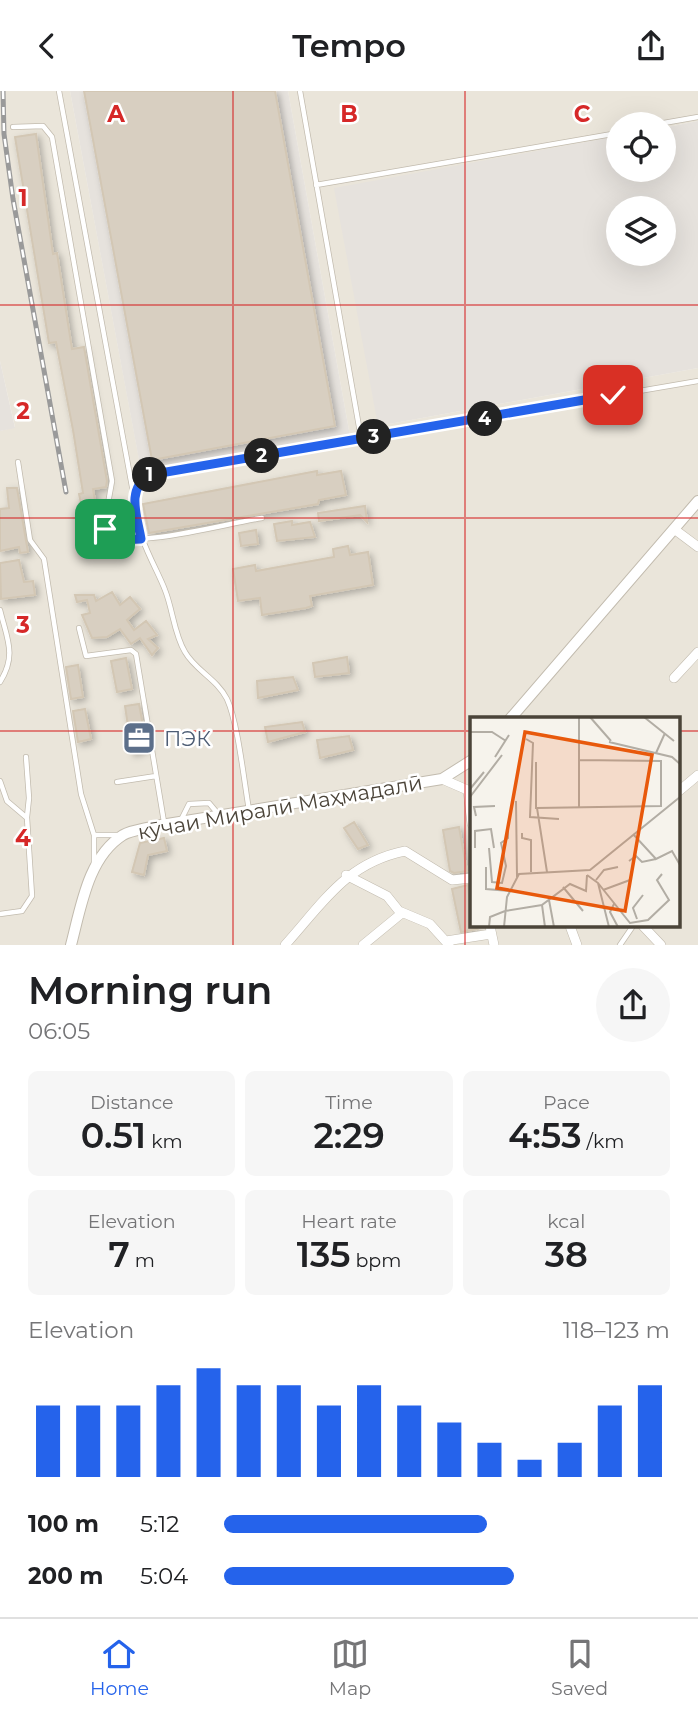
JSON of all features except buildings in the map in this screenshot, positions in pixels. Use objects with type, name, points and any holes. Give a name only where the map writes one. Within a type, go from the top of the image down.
[{"type":"street","points":[[512,717],[698,501]]},
{"type":"street","points":[[674,529],[698,547]]},
{"type":"street","points":[[674,678],[698,652]]},
{"type":"street","name":"кӯчаи Миралӣ Маҳмадалӣ","points":[[71,945],[94,868],[105,849],[126,834],[219,815],[442,779],[470,761]]},
{"type":"street","points":[[680,790],[698,775]]},
{"type":"street","points":[[442,779],[470,791]]},
{"type":"street","points":[[285,945],[346,875],[383,855],[405,851],[452,880],[470,878]]},
{"type":"street","points":[[346,875],[387,896],[402,913],[430,924],[447,943],[491,930],[494,945]]},
{"type":"street","points":[[363,945],[402,913]]},
{"type":"street","points":[[570,927],[577,945]]},
{"type":"street","points":[[644,927],[661,945]]},
{"type":"lane","points":[[59,91],[141,539],[165,589],[183,649],[215,680],[228,701],[250,810]]},
{"type":"lane","points":[[300,91],[361,438]]},
{"type":"lane","points":[[676,121],[698,117]]},
{"type":"lane","points":[[13,127],[43,126],[52,137],[112,481],[105,529],[107,535],[120,540],[141,539],[261,518]]},
{"type":"lane","points":[[316,185],[606,135]]},
{"type":"lane","points":[[134,492],[138,483],[149,475],[698,381]]},
{"type":"lane","points":[[18,462],[30,540],[44,559],[81,794],[94,835],[94,868]]},
{"type":"lane","points":[[0,610],[11,652],[10,666],[0,682]]},
{"type":"lane","points":[[79,628],[86,656],[131,650],[136,654],[164,825]]},
{"type":"lane","points":[[0,914],[22,911],[32,895],[26,757]]},
{"type":"lane","points":[[117,782],[156,776]]},
{"type":"lane","points":[[0,781],[7,801],[27,818]]},
{"type":"lane","points":[[181,822],[189,804],[209,803],[219,815]]},
{"type":"lane","points":[[94,835],[126,834]]},
{"type":"lane","points":[[620,945],[633,927]]},
{"type":"shaded area","points":[[0,91],[70,91],[142,475],[350,436],[288,91],[698,91],[698,121],[676,125],[676,112],[606,112],[606,150],[378,426],[698,368],[698,945],[0,945],[0,431],[15,427],[0,361]]},
{"type":"shaded area","points":[[70,91],[288,91],[350,436],[142,476]]},
{"type":"shaded area","points":[[698,121],[698,368],[378,426],[334,188],[606,138],[606,182],[676,182],[676,125]]},
{"type":"shaded area","points":[[0,361],[15,428],[0,431]]},
{"type":"railway","points":[[3,91],[4,134],[13,199],[66,492]]},
{"type":"place","name":"ПЭК","points":[[139,738]]},
{"type":"route","points":[[105,529],[107,535],[120,540],[141,539],[134,492],[138,483],[149,475],[613,395]]}]
